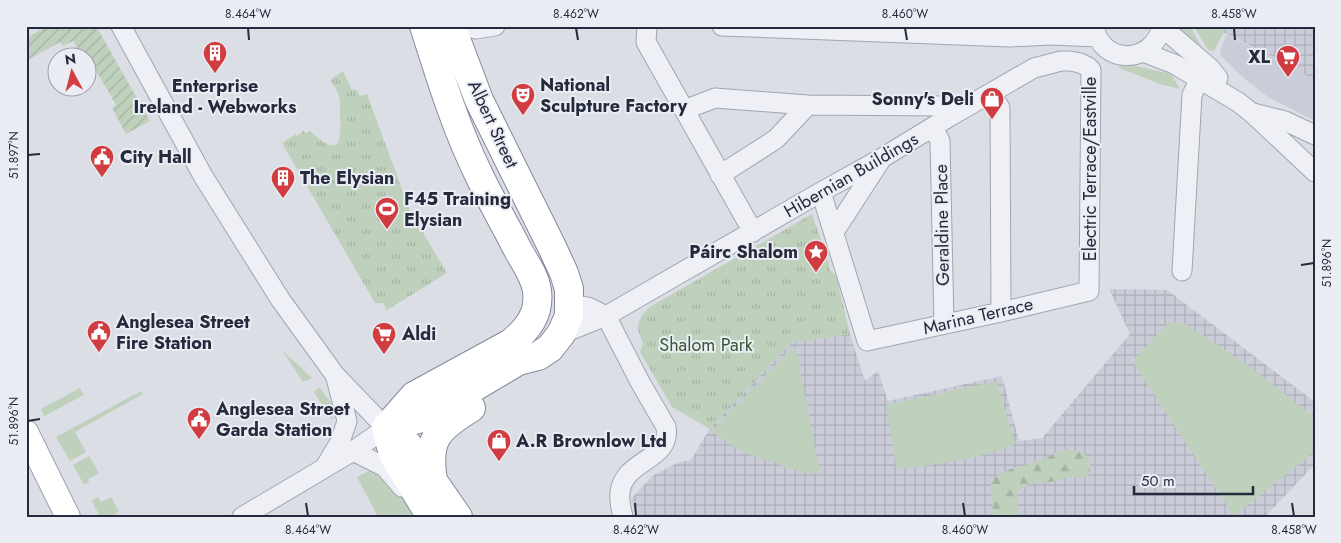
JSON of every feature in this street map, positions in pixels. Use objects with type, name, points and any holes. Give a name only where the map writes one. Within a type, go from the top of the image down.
[{"type":"highway","name":"Albert Street","points":[[386,428],[414,396],[511,343],[520,336],[533,319],[536,304],[537,290],[533,276],[494,205],[467,148],[442,83],[424,26]]},
{"type":"highway","name":"Albert Street","points":[[451,26],[479,100],[564,273],[569,289],[570,304]]},
{"type":"highway","points":[[386,428],[422,418],[518,361],[538,356],[550,348],[561,334],[568,316],[570,304]]},
{"type":"highway","points":[[433,480],[430,455],[435,440],[445,425],[527,372],[538,356]]},
{"type":"highway","points":[[386,428],[408,445],[458,517]]},
{"type":"highway","points":[[386,428],[394,456],[429,514]]},
{"type":"main road","points":[[26,432],[68,517]]},
{"type":"street","points":[[121,26],[203,176],[280,299],[335,375],[386,428],[354,451],[242,517]]},
{"type":"street","points":[[464,26],[476,29],[495,26]]},
{"type":"street","points":[[647,26],[646,42],[752,232]]},
{"type":"street","points":[[722,26],[1010,37],[1093,33]]},
{"type":"street","points":[[1093,33],[1105,47],[1114,53],[1124,56],[1134,55],[1143,52],[1158,39],[1162,26]]},
{"type":"street","points":[[1162,26],[1205,74],[1311,163]]},
{"type":"street","points":[[1070,61],[1093,33]]},
{"type":"street","points":[[1143,52],[1205,74]]},
{"type":"street","name":"Hibernian Buildings","points":[[561,334],[606,316],[882,158],[1034,68],[1061,61],[1070,61]]},
{"type":"street","name":"Electric Terrace/Eastville","points":[[1070,61],[1080,63],[1091,70],[1090,290]]},
{"type":"street","points":[[1182,271],[1192,95],[1205,74]]},
{"type":"street","points":[[991,93],[1000,108],[1001,312]]},
{"type":"street","name":"Hibernian Buildings","points":[[684,110],[715,98],[808,105],[942,106],[949,117]]},
{"type":"street","points":[[720,175],[776,139],[808,105]]},
{"type":"street","points":[[1245,107],[1285,121],[1315,135]]},
{"type":"street","name":"Geraldine Place","points":[[933,127],[940,141],[944,324]]},
{"type":"street","points":[[834,232],[882,158]]},
{"type":"street","points":[[821,192],[834,232]]},
{"type":"street","name":"Marina Terrace","points":[[834,232],[867,341],[1001,312],[1090,290]]},
{"type":"street","points":[[570,304],[588,307],[606,316],[666,427],[667,439],[658,451],[638,464],[625,480],[620,491],[623,517]]},
{"type":"street","points":[[324,469],[340,442],[347,421],[335,375]]},
{"type":"street","points":[[354,451],[384,467],[407,494],[429,514]]},
{"type":"shaded area","points":[[1210,26],[1315,26],[1315,81],[1292,66]]},
{"type":"shaded area","points":[[1226,35],[1292,66],[1315,81],[1315,121],[1268,97],[1246,80],[1221,56],[1220,51]]},
{"type":"shaded area","points":[[1109,289],[1167,290],[1315,402],[1315,464],[1265,517],[637,517],[631,499],[652,476],[677,463],[691,460],[710,428],[791,343],[850,334],[865,381],[878,371],[888,401],[1002,376],[1019,441],[1042,438],[1130,334]]},
{"type":"green space","points":[[48,26],[96,26],[150,121],[126,134],[112,108],[116,105],[98,74],[98,48],[77,48],[73,41],[63,46],[60,42],[26,61],[26,38]]},
{"type":"green space","points":[[1177,26],[1190,26],[1205,53],[1177,28]]},
{"type":"green space","points":[[1194,26],[1227,26],[1214,51],[1208,50]]},
{"type":"green space","points":[[1128,64],[1171,74],[1180,89],[1160,84],[1119,68],[1120,65]]},
{"type":"green space","points":[[343,71],[352,90],[357,90],[360,96],[367,94],[410,211],[447,273],[387,310],[383,303],[375,303],[282,143],[304,131],[306,134],[310,131],[331,145],[335,145],[338,142],[340,136],[340,99],[330,80]]},
{"type":"green space","name":"Shalom Park","points":[[812,214],[830,270],[836,276],[850,334],[791,343],[710,429],[672,407],[640,352],[643,343],[637,328],[641,317],[648,308]]},
{"type":"green space","points":[[1168,323],[1184,323],[1251,367],[1315,418],[1315,449],[1311,455],[1233,515],[1133,360]]},
{"type":"green space","points":[[793,347],[796,349],[820,473],[806,473],[785,468],[778,463],[744,453],[711,431]]},
{"type":"green space","points":[[282,350],[312,378],[303,382]]},
{"type":"green space","points":[[997,381],[1015,444],[987,454],[959,460],[901,469],[896,466],[886,405]]},
{"type":"green space","points":[[319,387],[335,408],[332,420],[314,392]]},
{"type":"green space","points":[[80,388],[84,395],[44,416],[41,409]]},
{"type":"green space","points":[[141,391],[143,394],[75,432],[86,452],[70,461],[56,437]]},
{"type":"green space","points":[[1064,449],[1081,452],[1090,461],[1090,472],[1086,478],[1071,477],[1029,484],[1017,492],[1018,517],[993,517],[991,483],[997,475],[1042,460]]},
{"type":"green space","points":[[89,456],[99,473],[88,479],[89,482],[84,485],[73,465]]},
{"type":"green space","points":[[371,470],[385,477],[391,483],[418,517],[378,517],[357,477]]},
{"type":"green space","points":[[98,497],[101,502],[111,497],[119,512],[111,517],[100,517],[92,501]]},
{"type":"place","name":"Enterprise Ireland - Webworks","points":[[215,74]]},
{"type":"place","name":"XL","points":[[1288,78]]},
{"type":"place","name":"National Sculpture Factory","points":[[523,116]]},
{"type":"place","name":"Sonny's Deli","points":[[992,120]]},
{"type":"place","name":"City Hall","points":[[102,178]]},
{"type":"place","name":"The Elysian","points":[[283,199]]},
{"type":"place","name":"F45 Training Elysian","points":[[387,230]]},
{"type":"place","name":"Páirc Shalom","points":[[816,273]]},
{"type":"place","name":"Anglesea Street Fire Station","points":[[99,353]]},
{"type":"place","name":"Aldi","points":[[384,355]]},
{"type":"place","name":"Anglesea Street Garda Station","points":[[199,440]]},
{"type":"place","name":"A.R Brownlow Ltd","points":[[499,462]]}]
